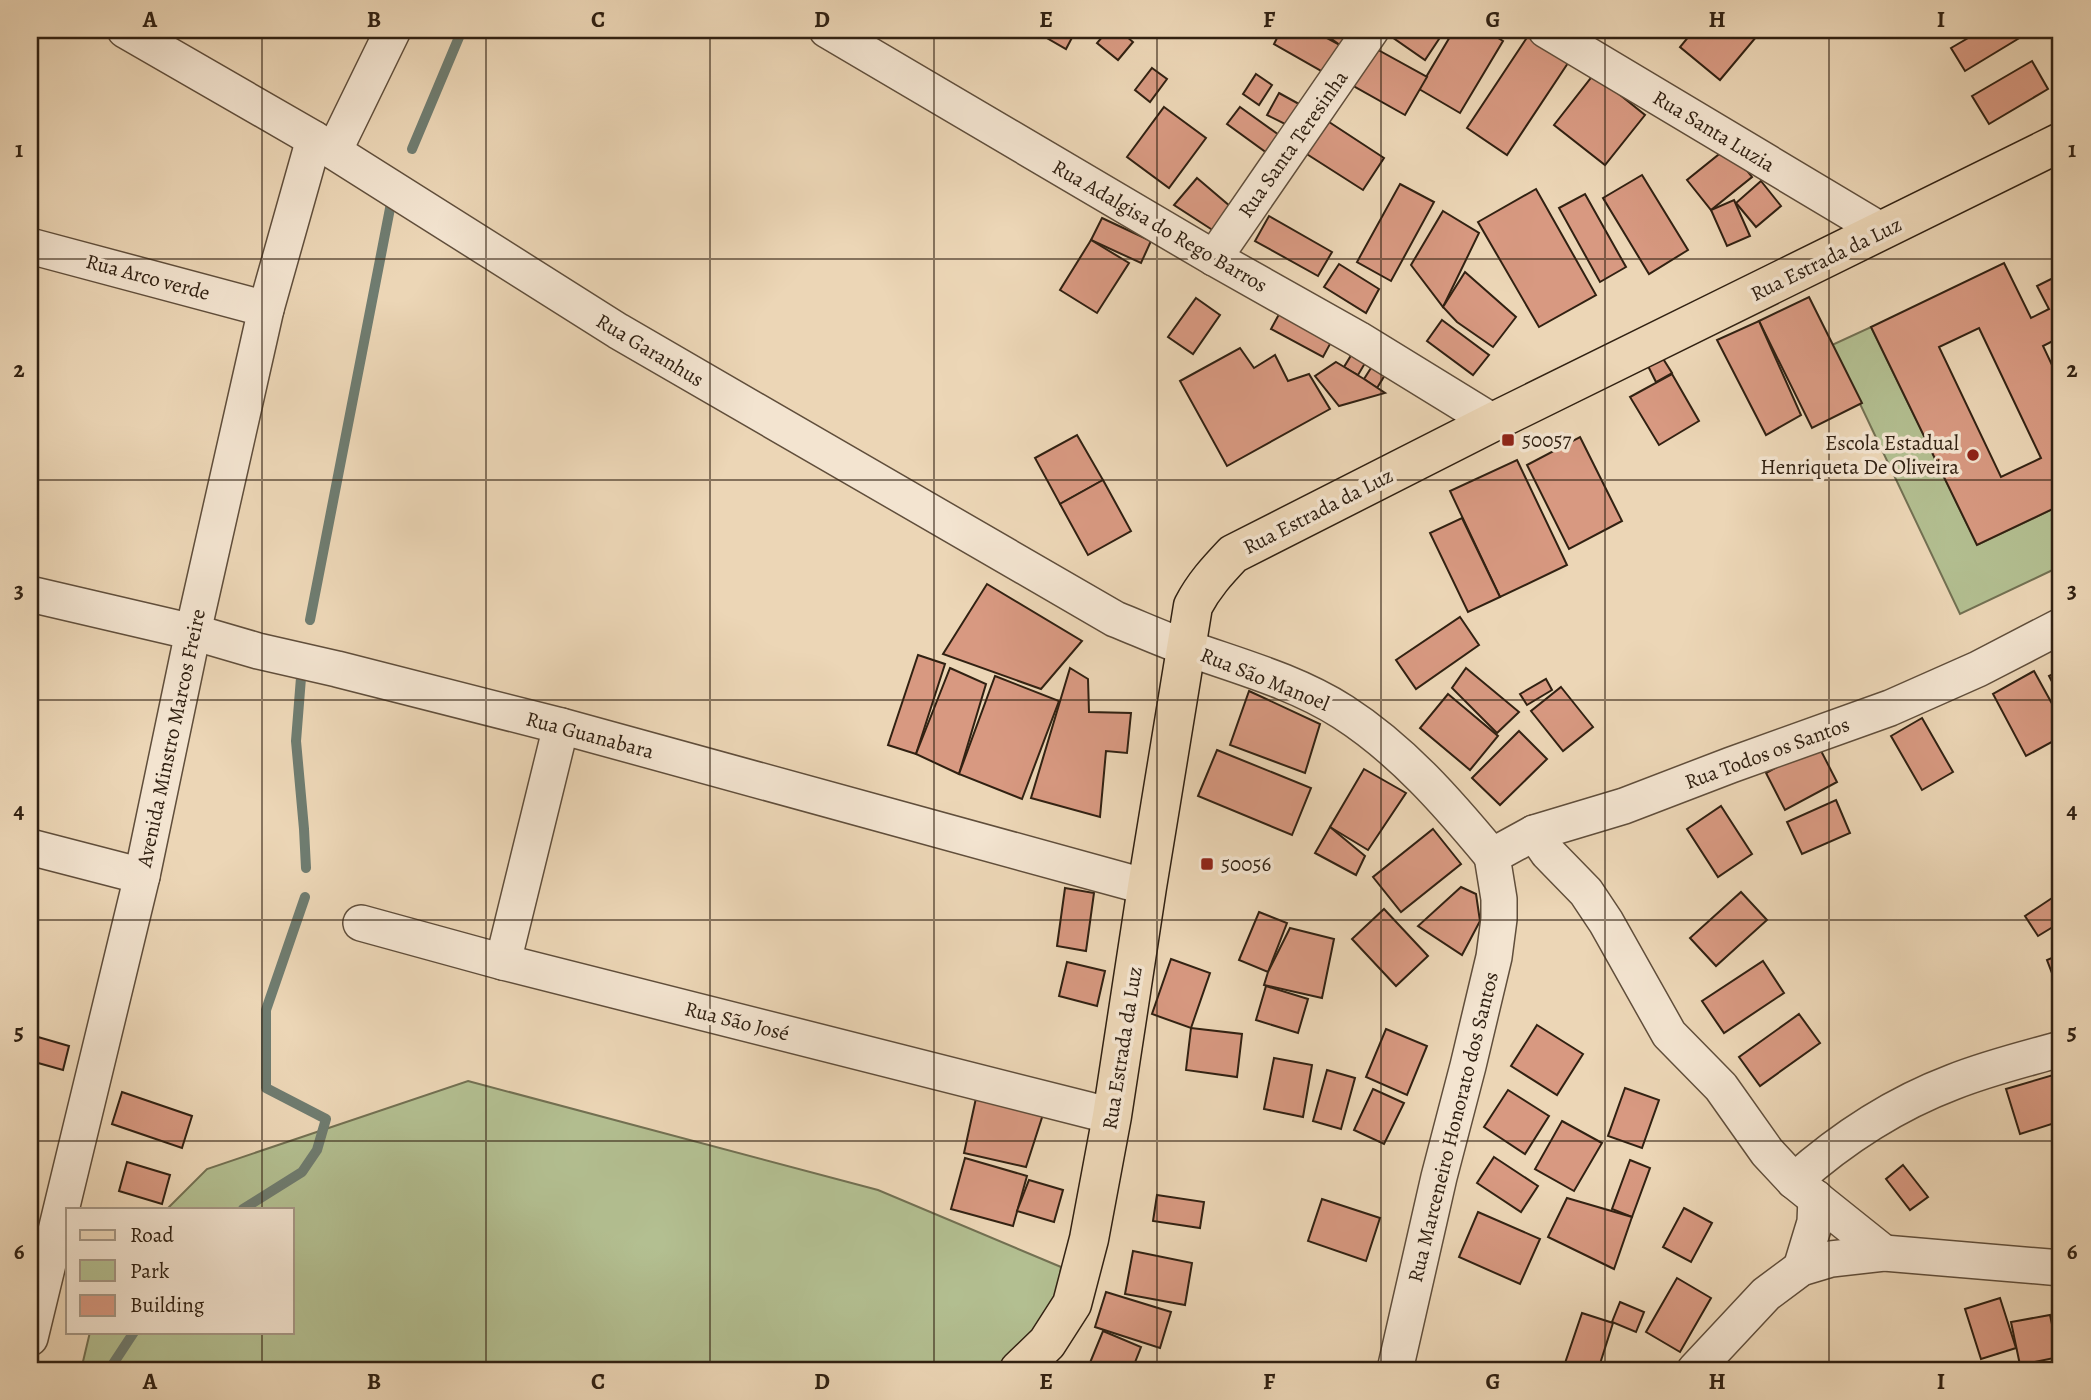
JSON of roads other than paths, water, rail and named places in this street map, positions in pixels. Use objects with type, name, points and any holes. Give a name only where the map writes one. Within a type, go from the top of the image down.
[{"type":"main road","name":"Rua Estrada da Luz","points":[[1019,1370],[1047,1343],[1072,1304],[1089,1239],[1112,1116],[1193,606],[1202,588],[1233,554],[1493,422],[2061,142]]},
{"type":"street","name":"Rua Garanhus","points":[[125,30],[324,145],[618,331],[1115,619],[1188,648]]},
{"type":"street","name":"Avenida Minstro Marcos Freire","points":[[30,1338],[142,876],[193,632],[266,309],[324,145],[393,30]]},
{"type":"street","name":"Rua Adalgisa do Rego Barros","points":[[827,30],[1214,258],[1358,339],[1493,422]]},
{"type":"street","name":"Rua Santa Teresinha","points":[[1214,258],[1371,30]]},
{"type":"street","name":"Rua Santa Luzia","points":[[1546,30],[1882,232]]},
{"type":"street","name":"Rua Arco verde","points":[[30,246],[266,309]]},
{"type":"street","name":"Rua Guanabara","points":[[30,594],[193,632],[258,651],[561,726],[1147,887]]},
{"type":"street","name":"Rua Todos os Santos","points":[[1495,869],[1534,833],[1624,806],[1889,708],[1978,669],[2061,626]]},
{"type":"street","name":"Rua São Manoel","points":[[1188,648],[1308,693],[1340,710],[1368,730],[1422,776],[1457,813],[1495,869]]},
{"type":"street","points":[[503,961],[561,726]]},
{"type":"street","points":[[1534,833],[1548,853],[1586,892],[1669,1034],[1721,1087],[1767,1153],[1805,1189],[1884,1254]]},
{"type":"street","points":[[30,847],[142,876]]},
{"type":"street","name":"Rua Marceneiro Honorato dos Santos","points":[[1395,1370],[1438,1177],[1494,957],[1499,919],[1495,869]]},
{"type":"street","name":"Rua São José","points":[[362,923],[1112,1116]]},
{"type":"street","points":[[1801,1268],[1815,1222],[1805,1189],[1817,1161],[1901,1106],[1953,1082],[2061,1049]]},
{"type":"street","points":[[1695,1370],[1766,1294],[1801,1268],[1831,1259],[1884,1254],[2061,1268]]},
{"type":"waterway","points":[[412,149],[462,30]]},
{"type":"waterway","points":[[310,620],[393,193]]},
{"type":"waterway","points":[[302,665],[296,741],[306,868]]},
{"type":"waterway","points":[[245,1208],[302,1172],[317,1150],[326,1119],[266,1088],[266,1010],[305,897]]},
{"type":"waterway","points":[[109,1370],[133,1334]]},
{"type":"place","name":"50057","points":[[1508,440]]},
{"type":"place","name":"Escola Estadual Henriqueta De Oliveira","points":[[1973,455]]},
{"type":"place","name":"50056","points":[[1207,864]]}]
